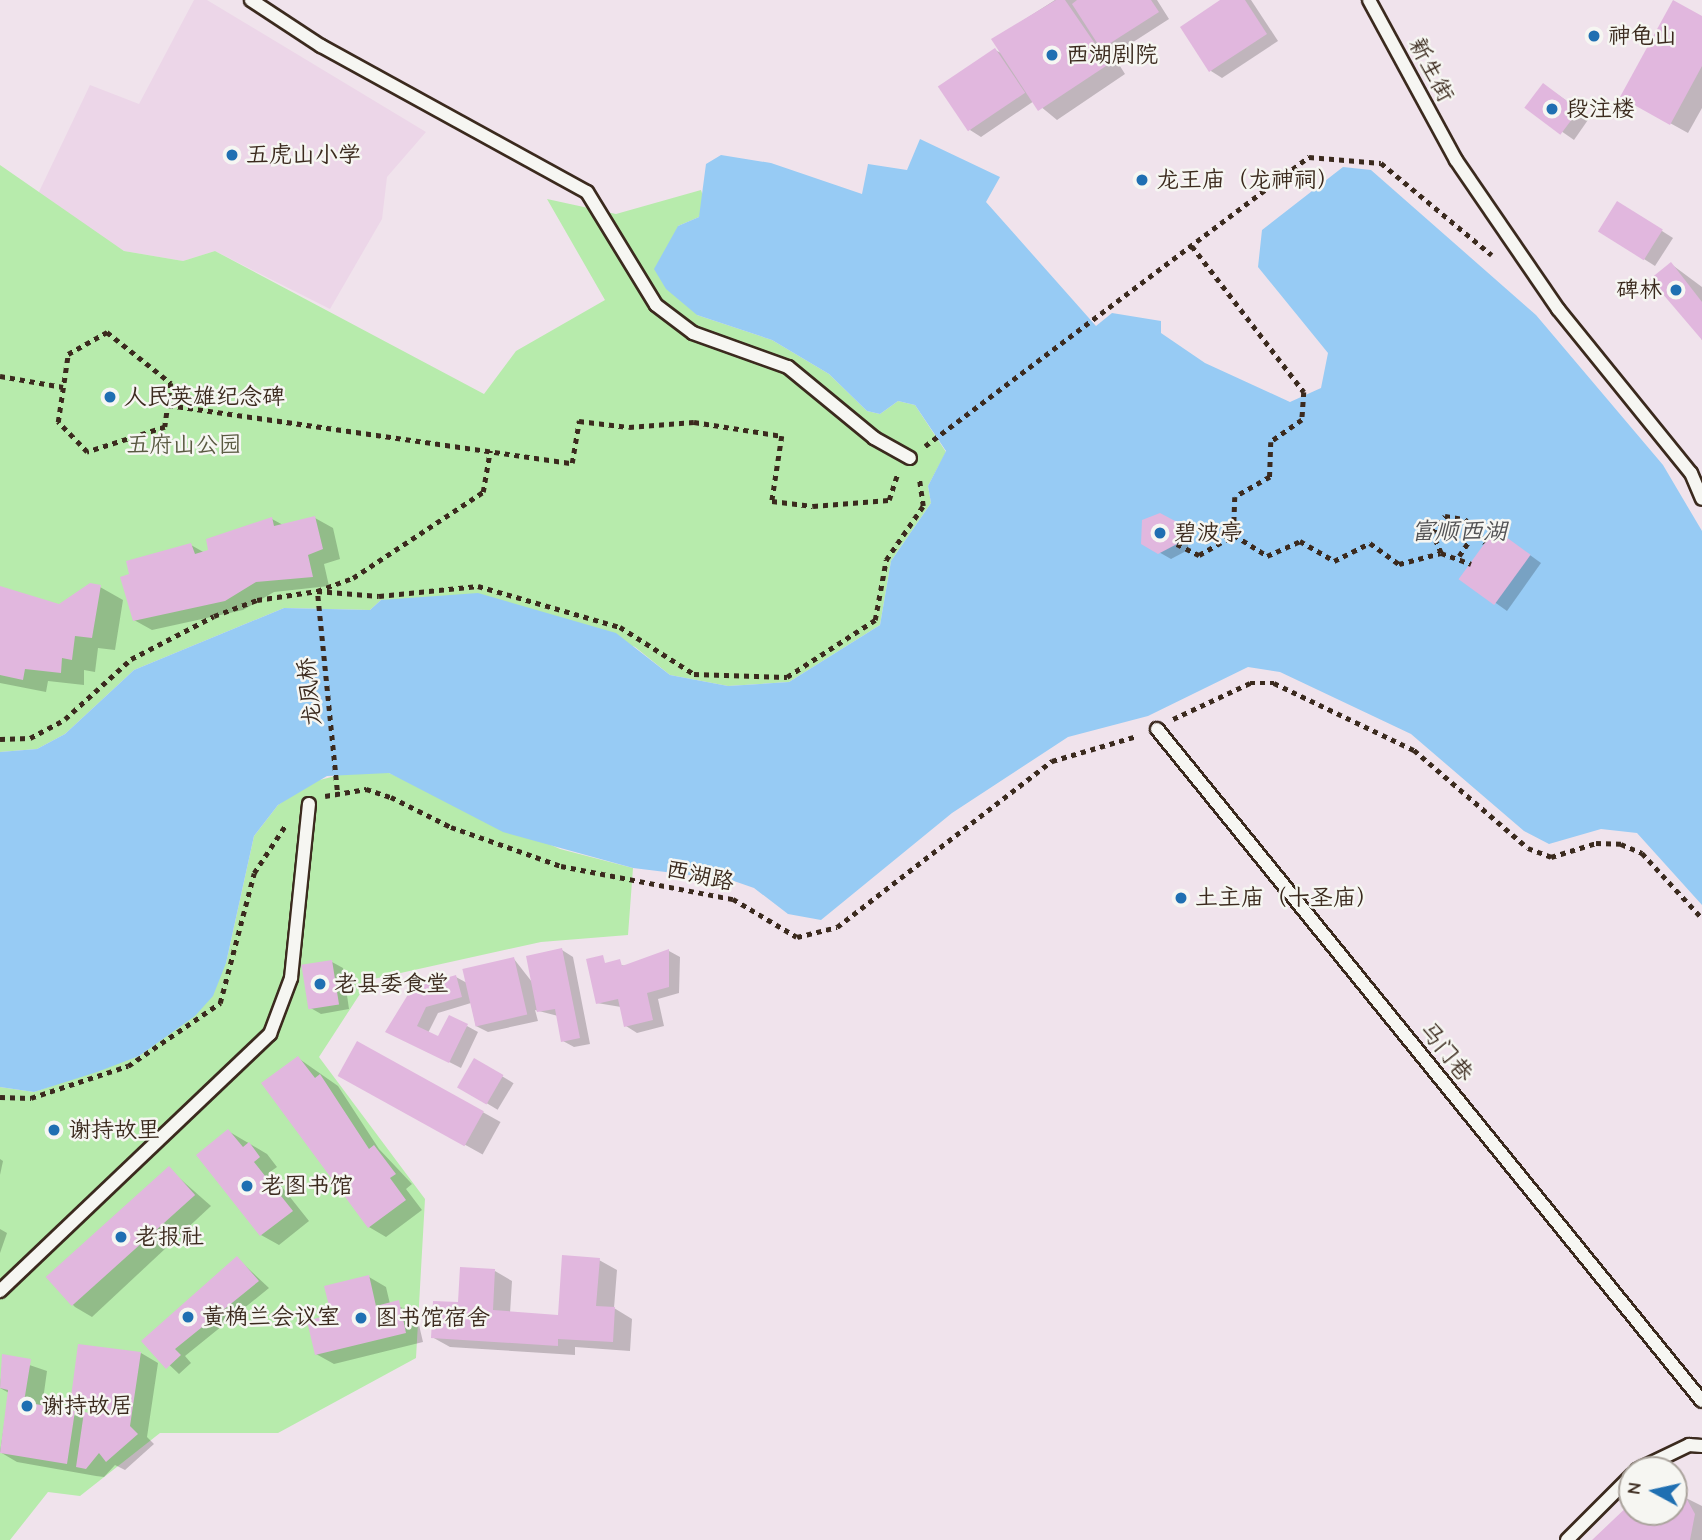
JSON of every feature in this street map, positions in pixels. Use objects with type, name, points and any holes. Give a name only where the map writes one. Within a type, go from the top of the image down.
[{"type":"lane","points":[[251,0],[321,46],[587,192],[656,305],[693,333],[788,367],[874,438],[910,458]]},
{"type":"lane","name":"新生街","points":[[1369,0],[1456,160],[1558,309],[1691,473],[1702,499]]},
{"type":"lane","name":"马门巷","points":[[1157,729],[1702,1401]]},
{"type":"lane","points":[[0,1291],[270,1034],[291,978],[309,804]]},
{"type":"lane","points":[[1666,1456],[1689,1445],[1702,1446]]},
{"type":"lane","points":[[1567,1540],[1618,1489]]},
{"type":"path","points":[[168,405],[572,463],[579,421],[629,427],[694,422],[782,436],[772,501],[813,506],[889,500],[910,458],[1092,319],[1319,154],[1381,163],[1495,258]]},
{"type":"path","points":[[1192,246],[1304,392],[1302,420],[1271,442],[1270,477],[1235,497],[1234,535]]},
{"type":"path","points":[[107,332],[171,383],[165,427],[87,452],[58,422],[63,387],[68,354],[107,332]]},
{"type":"path","points":[[0,376],[63,387]]},
{"type":"path","points":[[0,739],[30,738],[65,719],[131,659],[214,617],[257,600],[317,591],[353,578],[483,492],[490,452]]},
{"type":"path","points":[[317,591],[379,596],[478,586],[620,627],[694,674],[787,677],[875,620],[886,560],[923,506],[910,458]]},
{"type":"path","points":[[1441,552],[1432,533],[1445,516],[1465,519],[1473,535],[1485,543]]},
{"type":"path","points":[[1177,544],[1199,555],[1234,535]]},
{"type":"path","points":[[1234,535],[1267,556],[1300,541],[1334,561],[1370,543],[1399,564],[1441,552],[1459,556],[1471,564]]},
{"type":"path","points":[[1459,556],[1473,535]]},
{"type":"path","name":"龙凤桥","points":[[317,591],[337,790]]},
{"type":"path","name":"西湖路","points":[[337,790],[391,797],[451,827],[561,866],[733,899],[797,937],[837,927],[1052,761],[1157,729],[1250,683],[1274,683],[1414,750],[1528,848],[1551,857],[1596,843],[1622,844],[1642,853],[1702,918]]},
{"type":"path","points":[[0,1097],[31,1098],[128,1066],[220,1003],[254,873],[275,835],[309,804],[337,790]]},
{"type":"shaded area","name":"五虎山小学","points":[[194,0],[207,0],[426,132],[387,177],[382,219],[330,309],[215,251],[183,261],[124,251],[37,196],[90,85],[139,104]]},
{"type":"green space","name":"五府山公园","points":[[0,165],[124,251],[183,261],[215,251],[484,394],[516,351],[605,300],[547,199],[616,214],[701,190],[705,202],[699,217],[678,226],[697,315],[772,340],[829,374],[867,411],[880,414],[898,401],[915,405],[946,452],[928,486],[931,503],[891,561],[880,625],[789,682],[728,686],[670,675],[635,647],[544,614],[381,600],[370,610],[284,608],[134,670],[65,734],[37,749],[0,752]]},
{"type":"green space","points":[[351,772],[389,773],[560,849],[633,868],[628,935],[541,942],[369,980],[319,1057],[425,1199],[416,1358],[278,1433],[160,1433],[80,1496],[48,1492],[10,1540],[0,1540],[0,1087],[34,1092],[139,1056],[195,1015],[226,963],[254,836],[278,805],[308,783]]},
{"type":"water","name":"富顺西湖","points":[[920,139],[1000,177],[986,202],[1096,326],[1112,313],[1161,321],[1161,333],[1205,363],[1290,402],[1321,388],[1328,353],[1258,267],[1262,230],[1343,167],[1371,170],[1536,315],[1663,465],[1702,531],[1702,905],[1637,833],[1601,829],[1549,844],[1524,831],[1411,734],[1280,672],[1248,667],[1148,716],[1068,737],[952,813],[821,920],[788,914],[754,888],[731,880],[633,868],[503,832],[389,773],[327,776],[278,805],[254,836],[226,963],[213,996],[195,1016],[139,1056],[97,1072],[34,1092],[0,1087],[0,752],[37,749],[65,734],[134,670],[284,608],[370,610],[381,600],[478,593],[616,633],[670,675],[728,686],[789,682],[880,625],[891,561],[931,503],[928,486],[946,451],[915,405],[898,401],[880,414],[867,411],[829,374],[772,340],[697,315],[666,289],[654,269],[678,226],[699,217],[706,164],[721,155],[771,163],[862,194],[868,164],[907,170]]},
{"type":"building","name":"西湖剧院","points":[[1056,0],[1065,0],[1109,64],[1038,111],[991,39]]},
{"type":"building","points":[[1077,0],[1151,0],[1159,12],[1101,49],[1072,4]]},
{"type":"building","points":[[1220,0],[1245,0],[1267,34],[1209,72],[1180,27]]},
{"type":"building","points":[[1673,0],[1702,16],[1702,66],[1670,125],[1620,97]]},
{"type":"building","points":[[995,48],[1025,93],[968,131],[938,87]]},
{"type":"building","name":"段注楼","points":[[1543,83],[1579,110],[1560,135],[1524,108]]},
{"type":"building","points":[[1617,201],[1663,230],[1644,260],[1598,232]]},
{"type":"building","name":"碑林","points":[[1671,262],[1702,302],[1702,340],[1650,279]]},
{"type":"building","name":"碧波亭","points":[[1160,513],[1177,522],[1177,544],[1158,554],[1141,544],[1142,520]]},
{"type":"building","points":[[315,516],[323,549],[308,555],[313,577],[256,582],[225,601],[133,621],[120,577],[129,574],[126,561],[191,543],[195,554],[208,550],[206,539],[272,517],[274,526]]},
{"type":"building","points":[[1495,529],[1531,555],[1494,605],[1459,579]]},
{"type":"building","points":[[90,583],[101,585],[92,638],[75,636],[72,660],[62,658],[61,673],[25,669],[23,680],[0,675],[0,586],[59,604]]},
{"type":"building","points":[[562,948],[580,1038],[561,1042],[555,1009],[537,1012],[526,956]]},
{"type":"building","points":[[669,949],[669,987],[647,993],[653,1020],[624,1027],[618,999],[596,1004],[586,959],[603,955],[605,963],[620,959],[622,966]]},
{"type":"building","points":[[514,957],[527,1014],[476,1026],[462,969]]},
{"type":"building","name":"老县委食堂","points":[[332,960],[339,1004],[308,1009],[301,965]]},
{"type":"building","points":[[456,975],[462,997],[426,1007],[417,1026],[438,1036],[449,1015],[468,1024],[449,1063],[385,1032],[412,988]]},
{"type":"building","points":[[357,1041],[484,1111],[464,1146],[338,1076]]},
{"type":"building","points":[[298,1056],[315,1078],[320,1074],[369,1149],[374,1145],[396,1174],[390,1178],[406,1200],[368,1228],[261,1083]]},
{"type":"building","points":[[474,1058],[503,1075],[486,1104],[457,1087]]},
{"type":"building","name":"老图书馆","points":[[228,1129],[243,1147],[249,1142],[260,1157],[254,1162],[293,1211],[260,1236],[196,1155]]},
{"type":"building","name":"老报社","points":[[169,1166],[195,1195],[72,1306],[46,1277]]},
{"type":"building","points":[[562,1255],[600,1258],[596,1306],[615,1307],[613,1342],[558,1339],[558,1346],[431,1338],[433,1301],[458,1302],[460,1267],[495,1269],[493,1310],[558,1315]]},
{"type":"building","name":"黄桷兰会议室","points":[[237,1256],[259,1281],[175,1349],[181,1355],[166,1369],[141,1341]]},
{"type":"building","name":"图书馆宿舍","points":[[369,1275],[376,1306],[399,1300],[406,1333],[315,1355],[307,1321],[331,1314],[324,1286]]},
{"type":"building","points":[[78,1344],[141,1352],[130,1426],[138,1434],[106,1462],[99,1453],[86,1469],[76,1467],[84,1412],[90,1413],[93,1400],[71,1397]]},
{"type":"building","name":"谢持故居","points":[[2,1354],[31,1359],[24,1402],[75,1411],[67,1464],[0,1453],[8,1390],[0,1388]]},
{"type":"building","points":[[1688,1501],[1695,1514],[1690,1540],[1592,1540],[1618,1515],[1618,1526],[1688,1526]]},
{"type":"place","name":"神龟山","points":[[1594,36]]},
{"type":"place","name":"西湖剧院","points":[[1052,55]]},
{"type":"place","name":"段注楼","points":[[1552,109]]},
{"type":"place","name":"五虎山小学","points":[[232,155]]},
{"type":"place","name":"龙王庙（龙神祠）","points":[[1142,180]]},
{"type":"place","name":"碑林","points":[[1676,290]]},
{"type":"place","name":"人民英雄纪念碑","points":[[110,397]]},
{"type":"place","name":"碧波亭","points":[[1160,533]]},
{"type":"place","name":"土主庙（十圣庙）","points":[[1181,898]]},
{"type":"place","name":"老县委食堂","points":[[320,984]]},
{"type":"place","name":"谢持故里","points":[[54,1130]]},
{"type":"place","name":"老图书馆","points":[[247,1186]]},
{"type":"place","name":"老报社","points":[[121,1237]]},
{"type":"place","name":"黄桷兰会议室","points":[[188,1317]]},
{"type":"place","name":"图书馆宿舍","points":[[361,1318]]},
{"type":"place","name":"谢持故居","points":[[27,1406]]}]
